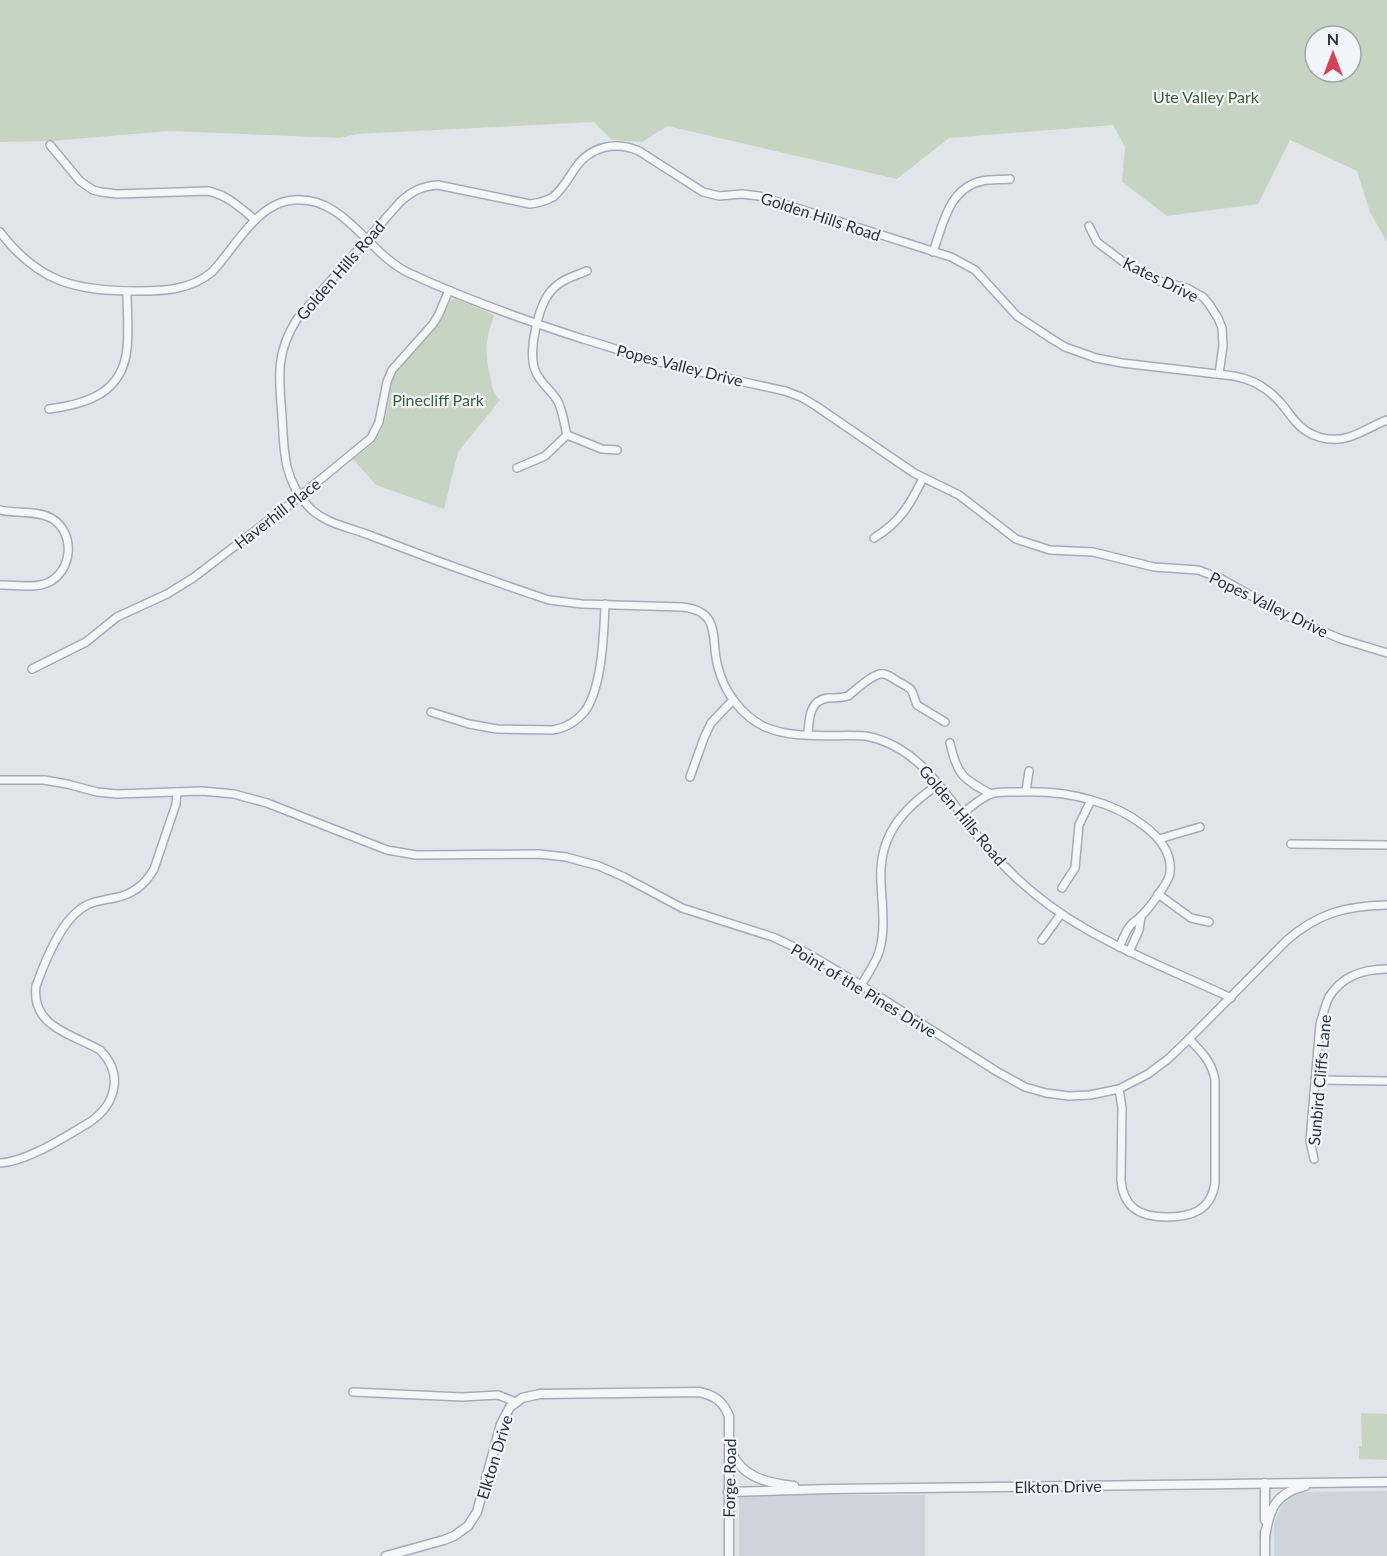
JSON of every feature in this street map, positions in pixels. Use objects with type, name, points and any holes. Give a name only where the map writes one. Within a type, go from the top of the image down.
[{"type":"street","points":[[50,145],[73,175],[93,190],[117,194],[208,191],[230,200],[255,220]]},
{"type":"street","name":"Golden Hills Road","points":[[1231,998],[1129,952],[1061,914],[1012,874],[986,846],[928,771],[909,754],[891,743],[878,738],[853,735],[792,734],[764,726],[749,716],[733,700],[727,690],[716,659],[714,631],[702,614],[695,610],[682,607],[559,602],[333,522],[314,511],[300,496],[289,477],[285,458],[279,377],[282,350],[290,329],[297,319],[408,195],[422,187],[438,185],[530,204],[539,203],[558,192],[578,164],[591,153],[608,147],[622,146],[639,151],[703,192],[719,196],[742,194],[759,196],[951,257],[975,270],[1017,316],[1065,347],[1096,358],[1122,363],[1242,378],[1258,384],[1279,400],[1299,426],[1319,437],[1335,439],[1351,437],[1387,420]]},
{"type":"street","points":[[933,252],[949,206],[958,194],[980,181],[1010,179]]},
{"type":"street","name":"Popes Valley Drive","points":[[0,232],[12,248],[28,262],[68,284],[90,289],[170,291],[205,278],[219,265],[255,220],[271,206],[294,200],[311,201],[335,211],[396,266],[502,312],[646,358],[792,393],[816,406],[923,478],[959,495],[1008,533],[1024,542],[1050,550],[1106,554],[1154,567],[1198,570],[1220,578],[1302,623],[1341,639],[1387,653]]},
{"type":"street","name":"Kates Drive","points":[[1089,225],[1097,242],[1130,267],[1159,280],[1187,288],[1203,297],[1218,318],[1222,328],[1223,346],[1219,374]]},
{"type":"street","points":[[567,435],[557,400],[538,377],[531,352],[542,307],[549,292],[562,281],[587,271]]},
{"type":"street","name":"Haverhill Place","points":[[32,669],[86,642],[117,617],[187,583],[366,443],[375,433],[379,422],[387,382],[392,370],[433,324],[449,290]]},
{"type":"street","points":[[49,409],[95,398],[115,380],[123,364],[127,346],[127,291]]},
{"type":"street","points":[[567,435],[602,449],[617,450]]},
{"type":"street","points":[[517,468],[545,456],[567,435]]},
{"type":"street","points":[[874,538],[887,530],[911,504],[923,478]]},
{"type":"street","points":[[0,510],[43,515],[52,519],[64,531],[69,556],[61,572],[46,584],[0,585]]},
{"type":"street","points":[[431,712],[469,724],[497,729],[553,730],[573,722],[585,711],[595,685],[603,638],[605,604]]},
{"type":"street","points":[[808,734],[809,714],[818,702],[826,698],[844,698],[873,677],[882,674],[910,688],[917,705],[945,722]]},
{"type":"street","points":[[690,777],[711,723],[733,700]]},
{"type":"street","points":[[950,743],[956,766],[960,772],[973,784],[992,794]]},
{"type":"street","points":[[1026,791],[1029,771]]},
{"type":"street","name":"Point of the Pines Drive","points":[[0,780],[44,780],[97,792],[117,794],[177,792],[234,794],[255,799],[378,847],[407,854],[539,854],[576,859],[624,877],[682,908],[739,925],[807,952],[990,1067],[1025,1087],[1046,1094],[1090,1095],[1119,1089],[1148,1074],[1189,1039],[1301,928],[1313,920],[1344,909],[1387,905]]},
{"type":"street","points":[[861,985],[876,962],[882,940],[881,868],[887,839],[903,813],[939,784]]},
{"type":"street","points":[[960,814],[992,794],[1026,791],[1058,793],[1091,800],[1125,814],[1143,825],[1159,839],[1169,860],[1170,878],[1141,917],[1130,925],[1119,947]]},
{"type":"street","points":[[0,1163],[26,1156],[90,1122],[98,1117],[109,1103],[114,1080],[107,1057],[100,1050],[47,1022],[37,1008],[36,986],[62,929],[72,916],[86,905],[130,893],[145,883],[154,869],[176,804],[177,792]]},
{"type":"street","points":[[1062,888],[1075,868],[1078,830],[1091,800]]},
{"type":"street","points":[[1159,839],[1200,827]]},
{"type":"street","points":[[1291,844],[1387,845]]},
{"type":"street","points":[[1158,894],[1191,918],[1209,922]]},
{"type":"street","points":[[1042,940],[1061,914]]},
{"type":"street","points":[[1129,952],[1139,930],[1141,917]]},
{"type":"street","name":"Sunbird Cliffs Lane","points":[[1314,1158],[1310,1142],[1320,1024],[1329,997],[1349,978],[1362,971],[1387,969]]},
{"type":"street","points":[[1119,1089],[1122,1108],[1122,1188],[1128,1202],[1139,1212],[1154,1217],[1185,1216],[1200,1210],[1211,1197],[1215,1183],[1215,1080],[1208,1060],[1189,1039]]},
{"type":"street","points":[[1316,1080],[1387,1081]]},
{"type":"street","points":[[353,1392],[462,1397],[498,1395],[516,1402]]},
{"type":"street","name":"Elkton Drive","points":[[386,1556],[444,1540],[468,1526],[477,1512],[501,1424],[510,1407],[522,1398],[540,1394],[699,1392],[715,1396],[721,1401]]},
{"type":"street","name":"Forge Road","points":[[721,1401],[729,1416],[729,1556]]},
{"type":"street","points":[[729,1447],[743,1470],[758,1478],[778,1484],[831,1489]]},
{"type":"street","name":"Elkton Drive","points":[[729,1492],[1387,1482]]},
{"type":"street","points":[[1265,1483],[1265,1556]]},
{"type":"street","points":[[1265,1537],[1271,1509],[1280,1498],[1301,1487],[1320,1483]]},
{"type":"shaded area","points":[[1387,1491],[1387,1556],[1274,1556],[1274,1523],[1282,1505],[1291,1496],[1300,1492]]},
{"type":"shaded area","points":[[739,1495],[925,1495],[925,1556],[739,1556]]},
{"type":"green space","name":"Ute Valley Park","points":[[0,0],[1387,0],[1387,242],[1370,212],[1357,171],[1290,140],[1258,204],[1167,216],[1122,182],[1125,147],[1113,125],[949,138],[897,179],[667,126],[642,142],[612,140],[594,122],[357,134],[339,138],[169,131],[51,141],[0,142]]},
{"type":"green space","name":"Pinecliff Park","points":[[455,298],[494,315],[488,338],[487,358],[493,389],[500,400],[458,452],[444,509],[376,485],[353,459],[372,444],[380,433],[395,373],[439,323],[452,299]]},
{"type":"green space","points":[[1361,1413],[1387,1414],[1387,1460],[1359,1459],[1359,1447],[1362,1446]]}]
